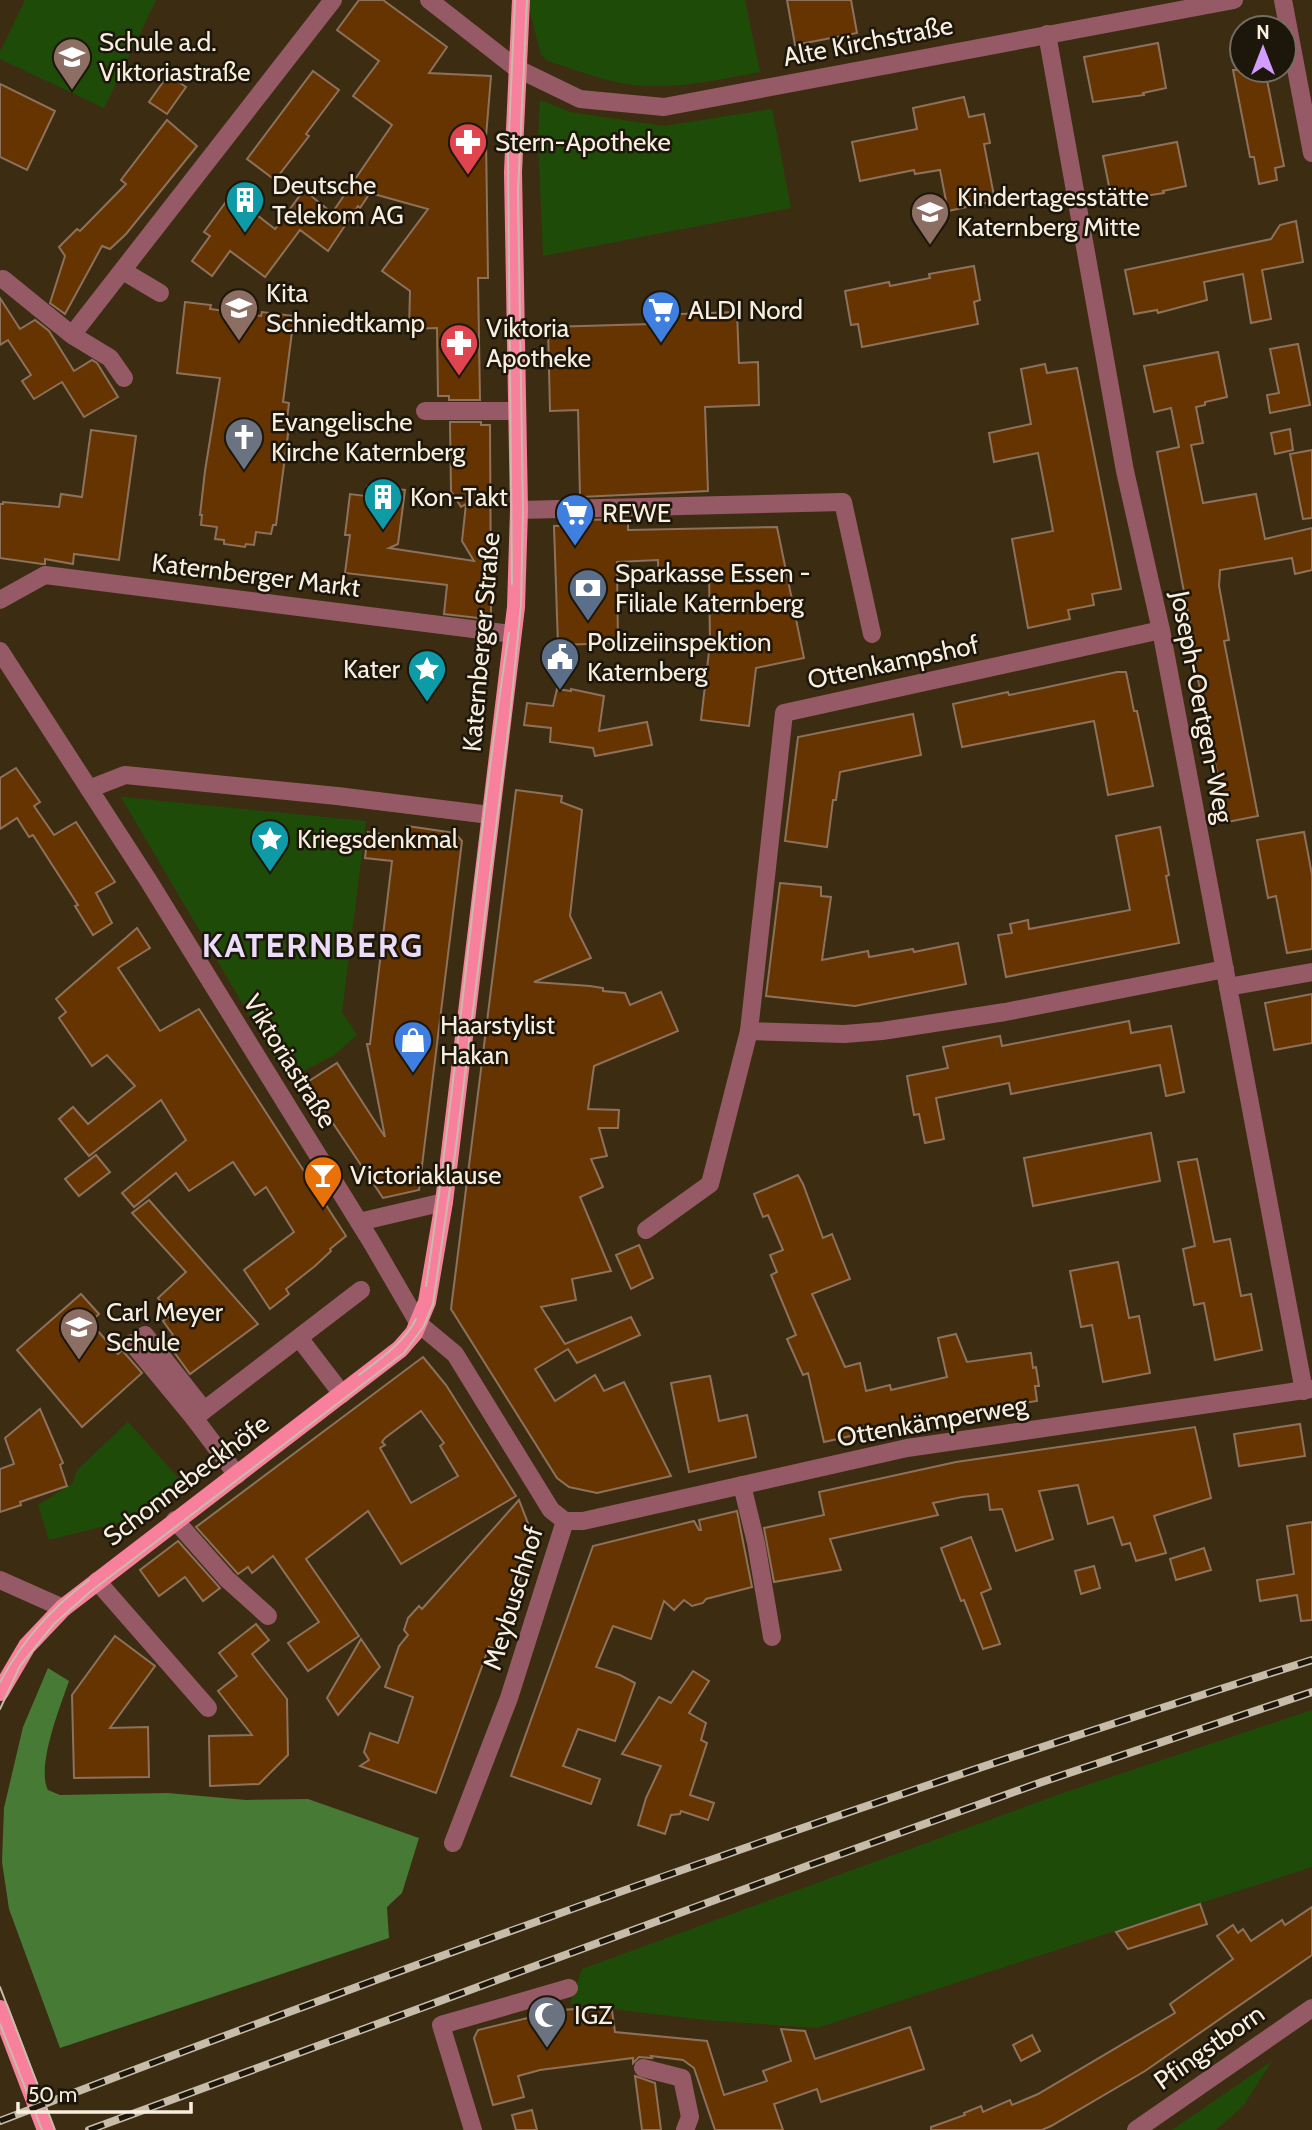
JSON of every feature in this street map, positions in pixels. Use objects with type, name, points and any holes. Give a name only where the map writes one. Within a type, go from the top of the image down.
[{"type":"main road","name":"Katernberger Straße","points":[[419,1324],[431,1286],[444,1202],[516,607],[519,510],[513,172],[521,0]]},
{"type":"main road","name":"Schonnebeckhöfe","points":[[0,1692],[27,1646],[63,1608],[400,1349],[419,1324]]},
{"type":"main road","points":[[0,2009],[46,2130]]},
{"type":"street","points":[[72,335],[333,0]]},
{"type":"street","name":"Alte Kirchstraße","points":[[429,0],[516,68],[580,99],[664,107],[1234,0]]},
{"type":"street","points":[[1283,0],[1312,153]]},
{"type":"street","name":"Joseph-Oertgen-Weg","points":[[1047,34],[1125,471],[1161,630],[1224,969],[1308,1390]]},
{"type":"street","points":[[123,271],[160,293]]},
{"type":"street","points":[[3,279],[72,335],[110,358],[124,378]]},
{"type":"street","points":[[425,411],[517,411]]},
{"type":"street","points":[[519,510],[843,502],[872,634]]},
{"type":"street","name":"Katernberger Markt","points":[[0,600],[46,575],[512,634]]},
{"type":"street","name":"Ottenkampshof","points":[[646,1230],[710,1184],[749,1031],[784,713],[1161,630]]},
{"type":"street","name":"Viktoriastraße","points":[[0,650],[148,880],[419,1324]]},
{"type":"street","points":[[89,789],[125,775],[337,796],[490,815]]},
{"type":"street","points":[[749,1031],[844,1034],[882,1031],[1005,1012],[1224,969]]},
{"type":"street","points":[[1228,987],[1312,972]]},
{"type":"street","points":[[359,1222],[444,1202]]},
{"type":"street","points":[[199,1414],[300,1339],[360,1290]]},
{"type":"street","name":"Meybuschhof","points":[[419,1324],[455,1354],[551,1510],[565,1521],[509,1698],[453,1843]]},
{"type":"street","points":[[138,1339],[199,1414],[237,1475]]},
{"type":"street","points":[[300,1339],[342,1394]]},
{"type":"street","name":"Ottenkämperweg","points":[[565,1521],[583,1521],[907,1448],[1308,1390]]},
{"type":"street","points":[[741,1485],[756,1543],[772,1637]]},
{"type":"street","points":[[175,1520],[227,1579],[268,1616]]},
{"type":"street","points":[[0,1580],[63,1608]]},
{"type":"street","points":[[97,1581],[208,1708]]},
{"type":"street","points":[[473,2130],[441,2025],[569,1988]]},
{"type":"street","name":"Pfingstborn","points":[[1136,2130],[1312,2008]]},
{"type":"street","points":[[643,2068],[682,2078],[690,2117],[685,2130]]},
{"type":"green space","points":[[25,0],[156,0],[104,108],[0,59],[0,52]]},
{"type":"green space","points":[[527,0],[745,0],[760,72],[693,84],[660,86],[626,84],[586,74],[548,61],[541,55]]},
{"type":"green space","points":[[540,100],[570,112],[664,126],[772,109],[791,208],[543,256],[538,138]]},
{"type":"green space","points":[[121,797],[366,821],[342,1012],[357,1035],[333,1056],[297,1074],[281,1069]]},
{"type":"green space","points":[[128,1422],[182,1482],[125,1521],[49,1540],[38,1505],[73,1483],[77,1470]]},
{"type":"green space","points":[[48,1668],[69,1681],[47,1752],[45,1780],[48,1790],[60,1795],[168,1793],[246,1800],[308,1799],[419,1838],[402,1893],[387,1907],[389,1938],[60,2048],[9,1909],[2,1862],[4,1808],[23,1727]]},
{"type":"green space","points":[[1312,1710],[1312,1867],[817,2028],[705,2020],[570,2004],[582,1969],[1060,1794]]},
{"type":"green space","points":[[1272,2061],[1243,2106],[1216,2130],[1172,2130]]},
{"type":"building","points":[[359,0],[383,0],[447,47],[429,73],[491,76],[486,137],[488,278],[478,278],[480,400],[449,400],[449,396],[438,396],[437,328],[409,329],[410,291],[382,271],[428,209],[370,193],[328,251],[300,230],[265,277],[230,251],[212,276],[192,261],[210,236],[204,232],[231,195],[275,229],[304,190],[332,213],[392,125],[353,96],[379,61],[337,30]]},
{"type":"building","points":[[787,0],[851,0],[857,33],[795,45]]},
{"type":"building","points":[[1158,43],[1166,88],[1143,93],[1144,95],[1093,102],[1084,57]]},
{"type":"building","points":[[313,71],[339,90],[306,134],[309,136],[275,180],[247,159]]},
{"type":"building","points":[[168,75],[186,87],[167,114],[149,102]]},
{"type":"building","points":[[0,84],[55,111],[27,170],[0,157]]},
{"type":"building","points":[[1236,84],[1268,84],[1284,166],[1275,168],[1277,180],[1259,184],[1254,157],[1250,157]]},
{"type":"building","points":[[964,97],[969,117],[984,114],[990,143],[984,144],[995,201],[948,211],[940,170],[915,174],[914,170],[860,181],[852,142],[917,129],[913,108]]},
{"type":"building","points":[[167,120],[197,146],[126,234],[110,249],[102,246],[65,314],[50,303],[65,256],[59,247],[77,229],[80,231],[126,184],[121,180]]},
{"type":"building","points":[[1177,142],[1186,186],[1163,191],[1164,193],[1112,201],[1103,156]]},
{"type":"building","points":[[1296,221],[1303,262],[1262,270],[1271,319],[1251,323],[1243,274],[1204,282],[1207,300],[1158,313],[1157,310],[1134,314],[1125,270],[1271,239],[1280,225]]},
{"type":"building","points":[[974,266],[980,300],[974,302],[978,324],[862,347],[858,324],[851,325],[845,291],[889,282],[890,286],[930,278],[929,274]]},
{"type":"building","points":[[0,298],[20,329],[35,320],[49,331],[74,371],[92,360],[97,363],[118,397],[84,417],[62,382],[34,399],[22,381],[31,375],[8,340],[0,345]]},
{"type":"building","points":[[185,302],[211,305],[210,309],[261,316],[262,312],[294,316],[283,402],[289,403],[286,427],[289,427],[276,525],[273,525],[271,534],[256,532],[254,545],[246,544],[245,547],[224,544],[224,540],[215,539],[217,527],[201,525],[205,471],[220,378],[177,373]]},
{"type":"building","points":[[737,312],[739,363],[758,362],[759,405],[705,407],[708,491],[580,497],[578,410],[550,411],[548,327],[651,324],[651,315]]},
{"type":"building","points":[[1298,344],[1310,405],[1270,413],[1267,395],[1279,393],[1270,349]]},
{"type":"building","points":[[1218,352],[1227,397],[1196,407],[1203,443],[1191,445],[1203,503],[1256,494],[1265,539],[1312,528],[1312,570],[1295,574],[1292,558],[1220,570],[1219,586],[1229,640],[1224,641],[1258,816],[1227,822],[1194,660],[1197,659],[1157,452],[1179,447],[1171,408],[1154,412],[1144,366]]},
{"type":"building","points":[[1045,364],[1047,373],[1077,368],[1121,589],[1092,594],[1094,605],[1068,610],[1070,619],[1028,628],[1012,539],[1053,531],[1038,453],[994,462],[989,433],[1031,424],[1021,369]]},
{"type":"building","points":[[450,422],[481,422],[481,425],[490,425],[491,615],[487,619],[444,614],[447,585],[345,573],[350,535],[345,535],[350,494],[365,496],[367,486],[405,490],[398,544],[389,548],[474,561],[462,541],[466,504],[461,507],[451,491]]},
{"type":"building","points":[[1290,429],[1293,450],[1275,454],[1271,433]]},
{"type":"building","points":[[91,430],[136,436],[119,560],[74,554],[73,564],[45,559],[45,564],[42,564],[0,558],[0,504],[3,502],[59,507],[61,494],[82,497]]},
{"type":"building","points":[[1312,450],[1312,518],[1303,519],[1290,454]]},
{"type":"building","points":[[628,519],[628,530],[777,527],[804,658],[756,668],[749,726],[701,720],[710,643],[709,570],[658,572],[658,560],[617,562],[618,643],[558,645],[554,526],[581,525],[581,520]]},
{"type":"building","points":[[1126,672],[1153,786],[1108,795],[1094,721],[962,747],[953,704]]},
{"type":"building","points":[[557,689],[604,696],[599,731],[647,722],[652,745],[595,756],[593,748],[550,742],[551,728],[524,725],[527,703],[553,706]]},
{"type":"building","points":[[913,714],[921,755],[840,772],[836,800],[833,800],[827,847],[785,841],[798,737]]},
{"type":"building","points":[[16,768],[40,802],[34,806],[54,835],[76,822],[115,882],[96,893],[112,923],[93,935],[75,906],[78,905],[33,835],[29,837],[17,818],[0,829],[0,778]]},
{"type":"building","points":[[516,790],[562,796],[561,802],[582,810],[570,916],[591,958],[534,982],[590,986],[603,988],[603,991],[625,993],[630,1005],[661,992],[678,1031],[594,1066],[588,1109],[619,1110],[618,1128],[599,1128],[607,1156],[591,1159],[603,1187],[580,1197],[611,1271],[572,1279],[576,1300],[541,1307],[565,1344],[631,1317],[640,1335],[577,1363],[568,1349],[535,1369],[555,1401],[595,1375],[604,1391],[624,1382],[671,1476],[597,1493],[569,1487],[557,1478],[451,1309]]},
{"type":"building","points":[[407,826],[455,833],[462,841],[419,1190],[383,1198],[306,1083],[337,1063],[385,1137],[367,1044],[370,1044],[392,861],[365,858],[368,832],[406,837]]},
{"type":"building","points":[[1160,827],[1179,943],[1006,977],[998,935],[1012,933],[1010,924],[1028,920],[1029,929],[1130,910],[1116,836]]},
{"type":"building","points":[[1304,832],[1312,875],[1312,949],[1287,953],[1276,896],[1268,898],[1257,840]]},
{"type":"building","points":[[780,883],[821,887],[821,896],[831,897],[822,960],[868,951],[869,957],[913,949],[914,952],[958,943],[966,984],[855,1006],[766,996]]},
{"type":"building","points":[[137,928],[150,948],[118,968],[160,1031],[199,1009],[346,1236],[286,1289],[289,1294],[270,1309],[244,1270],[294,1232],[266,1187],[255,1195],[233,1162],[189,1191],[176,1173],[134,1207],[122,1193],[186,1140],[161,1100],[89,1156],[59,1119],[73,1107],[88,1124],[135,1086],[107,1055],[92,1066],[59,1018],[66,1012],[56,999]]},
{"type":"building","points":[[1312,994],[1312,1043],[1274,1050],[1265,1003]]},
{"type":"building","points":[[1129,1021],[1131,1033],[1171,1026],[1184,1092],[1166,1096],[1160,1065],[1011,1094],[1009,1083],[936,1098],[944,1139],[925,1143],[919,1114],[914,1115],[907,1076],[948,1068],[943,1047],[1000,1036],[1002,1046]]},
{"type":"building","points":[[1151,1133],[1160,1181],[1033,1206],[1024,1158]]},
{"type":"building","points":[[96,1155],[110,1172],[79,1196],[65,1179]]},
{"type":"building","points":[[1197,1159],[1214,1242],[1230,1239],[1241,1296],[1251,1294],[1262,1350],[1215,1360],[1204,1303],[1194,1305],[1183,1249],[1195,1246],[1178,1162]]},
{"type":"building","points":[[798,1175],[823,1238],[832,1234],[850,1279],[812,1294],[845,1367],[860,1363],[866,1391],[890,1385],[891,1390],[947,1377],[938,1338],[956,1334],[967,1362],[1031,1353],[1039,1386],[1035,1386],[1037,1401],[948,1414],[824,1442],[808,1373],[803,1375],[787,1339],[796,1335],[771,1275],[777,1272],[770,1255],[783,1250],[768,1215],[763,1217],[754,1194]]},
{"type":"building","points":[[149,1200],[258,1324],[190,1374],[166,1341],[173,1335],[163,1321],[171,1315],[158,1298],[186,1272],[132,1213]]},
{"type":"building","points":[[639,1245],[653,1278],[631,1289],[616,1255]]},
{"type":"building","points":[[1118,1262],[1129,1318],[1139,1316],[1150,1373],[1103,1382],[1092,1325],[1081,1327],[1070,1271]]},
{"type":"building","name":"Carl Meyer Schule","points":[[81,1294],[99,1314],[90,1322],[118,1354],[122,1350],[142,1373],[82,1427],[17,1350]]},
{"type":"building","points":[[423,1357],[446,1385],[516,1496],[401,1564],[368,1511],[306,1559],[359,1636],[308,1671],[288,1643],[319,1622],[273,1556],[252,1573],[248,1567],[238,1574],[196,1527]],"holes":[[[421,1411],[444,1443],[440,1446],[458,1476],[411,1503],[380,1448],[385,1445],[382,1442]]]},
{"type":"building","points":[[710,1376],[719,1421],[747,1415],[756,1457],[689,1472],[671,1383]]},
{"type":"building","points":[[40,1409],[63,1463],[60,1465],[67,1486],[0,1512],[0,1469],[14,1464],[5,1438]]},
{"type":"building","points":[[1300,1424],[1305,1456],[1239,1466],[1234,1434]]},
{"type":"building","points":[[1195,1427],[1211,1498],[1154,1516],[1166,1553],[1136,1561],[1130,1543],[1122,1545],[1113,1517],[1088,1524],[1078,1485],[1039,1491],[1053,1539],[1016,1551],[1002,1509],[990,1510],[988,1494],[962,1497],[933,1503],[938,1515],[830,1539],[841,1570],[774,1582],[764,1528],[824,1515],[819,1492],[956,1462]]},
{"type":"building","points":[[519,1500],[531,1531],[531,1545],[498,1650],[489,1647],[436,1793],[360,1766],[369,1760],[364,1752],[370,1733],[398,1743],[413,1697],[385,1687],[399,1646],[408,1635],[404,1630],[408,1618],[419,1606],[422,1609]]},
{"type":"building","points":[[737,1511],[752,1587],[706,1599],[703,1603],[692,1606],[684,1600],[674,1610],[664,1601],[651,1639],[613,1626],[596,1667],[635,1683],[615,1741],[578,1729],[563,1766],[600,1779],[591,1804],[511,1776],[593,1546],[694,1521],[701,1530],[699,1520]]},
{"type":"building","points":[[1312,1522],[1312,1620],[1301,1621],[1297,1595],[1260,1601],[1257,1580],[1294,1574],[1287,1526]]},
{"type":"building","points":[[971,1537],[991,1589],[981,1593],[1000,1644],[983,1649],[941,1548]]},
{"type":"building","points":[[178,1541],[220,1588],[203,1601],[185,1577],[159,1596],[140,1570]]},
{"type":"building","points":[[1204,1548],[1211,1570],[1176,1580],[1170,1559]]},
{"type":"building","points":[[1094,1566],[1100,1588],[1081,1594],[1075,1571]]},
{"type":"building","points":[[256,1624],[269,1640],[252,1654],[287,1699],[288,1755],[259,1784],[210,1786],[209,1736],[252,1735],[218,1691],[237,1676],[219,1653]]},
{"type":"building","points":[[115,1636],[155,1666],[110,1728],[148,1727],[149,1777],[74,1778],[72,1695]]},
{"type":"building","points":[[361,1639],[380,1667],[338,1715],[327,1698]]},
{"type":"building","points":[[693,1671],[709,1681],[689,1713],[706,1723],[701,1740],[707,1743],[690,1795],[714,1803],[708,1820],[681,1811],[680,1814],[671,1815],[665,1834],[638,1825],[646,1798],[661,1766],[622,1754],[659,1697],[671,1703]]},
{"type":"building","points":[[1200,1904],[1207,1924],[1128,1949],[1116,1932]]},
{"type":"building","points":[[1312,1907],[1312,1955],[1145,2071],[1042,2130],[931,2130],[931,2127],[965,2115],[964,2113],[981,2106],[983,2112],[1010,2100],[1012,2105],[1038,2094],[1175,2013],[1170,2004],[1233,1959],[1217,1936],[1233,1925],[1238,1933],[1243,1929],[1251,1941],[1282,1920],[1285,1925]]},
{"type":"building","points":[[590,2008],[612,2011],[615,2032],[707,2041],[724,2095],[767,2081],[763,2071],[791,2061],[781,2029],[805,2031],[815,2059],[910,2027],[924,2069],[821,2102],[817,2089],[774,2104],[783,2130],[715,2130],[694,2068],[683,2060],[651,2056],[652,2058],[639,2057],[633,2063],[633,2058],[540,2070],[518,2076],[524,2097],[493,2105],[474,2038],[478,2030],[561,2010]]},
{"type":"building","points":[[1032,2035],[1040,2051],[1021,2061],[1013,2045]]},
{"type":"building","points":[[635,2076],[655,2083],[661,2130],[642,2130]]},
{"type":"building","points":[[532,2110],[537,2130],[516,2130],[512,2115]]},
{"type":"tram line","points":[[512,584],[508,153],[515,0]]},
{"type":"tram line","points":[[0,1709],[20,1666],[54,1624],[90,1592],[404,1353],[424,1326],[433,1304],[455,1154],[510,715],[521,605],[523,512],[518,191],[527,0]]},
{"type":"tram line","points":[[426,1286],[486,796],[509,633]]},
{"type":"tram line","points":[[359,1375],[398,1343],[416,1319]]},
{"type":"tram line","points":[[0,1682],[38,1626],[89,1580]]},
{"type":"tram line","points":[[0,1987],[55,2130]]},
{"type":"tram line","points":[[0,2024],[42,2130]]},
{"type":"railway","points":[[0,2121],[325,1998],[652,1880],[981,1767],[1312,1660]]},
{"type":"railway","points":[[89,2130],[810,1865],[1042,1782],[1312,1692]]},
{"type":"place","name":"Schule a.d. Viktoriastraße","points":[[72,91]]},
{"type":"place","name":"Stern-Apotheke","points":[[468,176]]},
{"type":"place","name":"Deutsche Telekom AG","points":[[245,234]]},
{"type":"place","name":"Kindertagesstätte Katernberg Mitte","points":[[930,246]]},
{"type":"place","name":"Kita Schniedtkamp","points":[[239,342]]},
{"type":"place","name":"ALDI Nord","points":[[661,344]]},
{"type":"place","name":"Viktoria Apotheke","points":[[459,377]]},
{"type":"place","name":"Evangelische Kirche Katernberg","points":[[244,471]]},
{"type":"place","name":"Kon-Takt","points":[[383,531]]},
{"type":"place","name":"REWE","points":[[575,547]]},
{"type":"place","name":"Sparkasse Essen - Filiale Katernberg","points":[[588,622]]},
{"type":"place","name":"Polizeiinspektion Katernberg","points":[[560,691]]},
{"type":"place","name":"Kater","points":[[427,703]]},
{"type":"place","name":"Kriegsdenkmal","points":[[270,873]]},
{"type":"place","name":"Haarstylist Hakan","points":[[413,1074]]},
{"type":"place","name":"Victoriaklause","points":[[323,1209]]},
{"type":"place","name":"Carl Meyer Schule","points":[[79,1361]]},
{"type":"place","name":"IGZ","points":[[547,2049]]},
{"type":"district","name":"KATERNBERG","points":[[313,945]]}]
